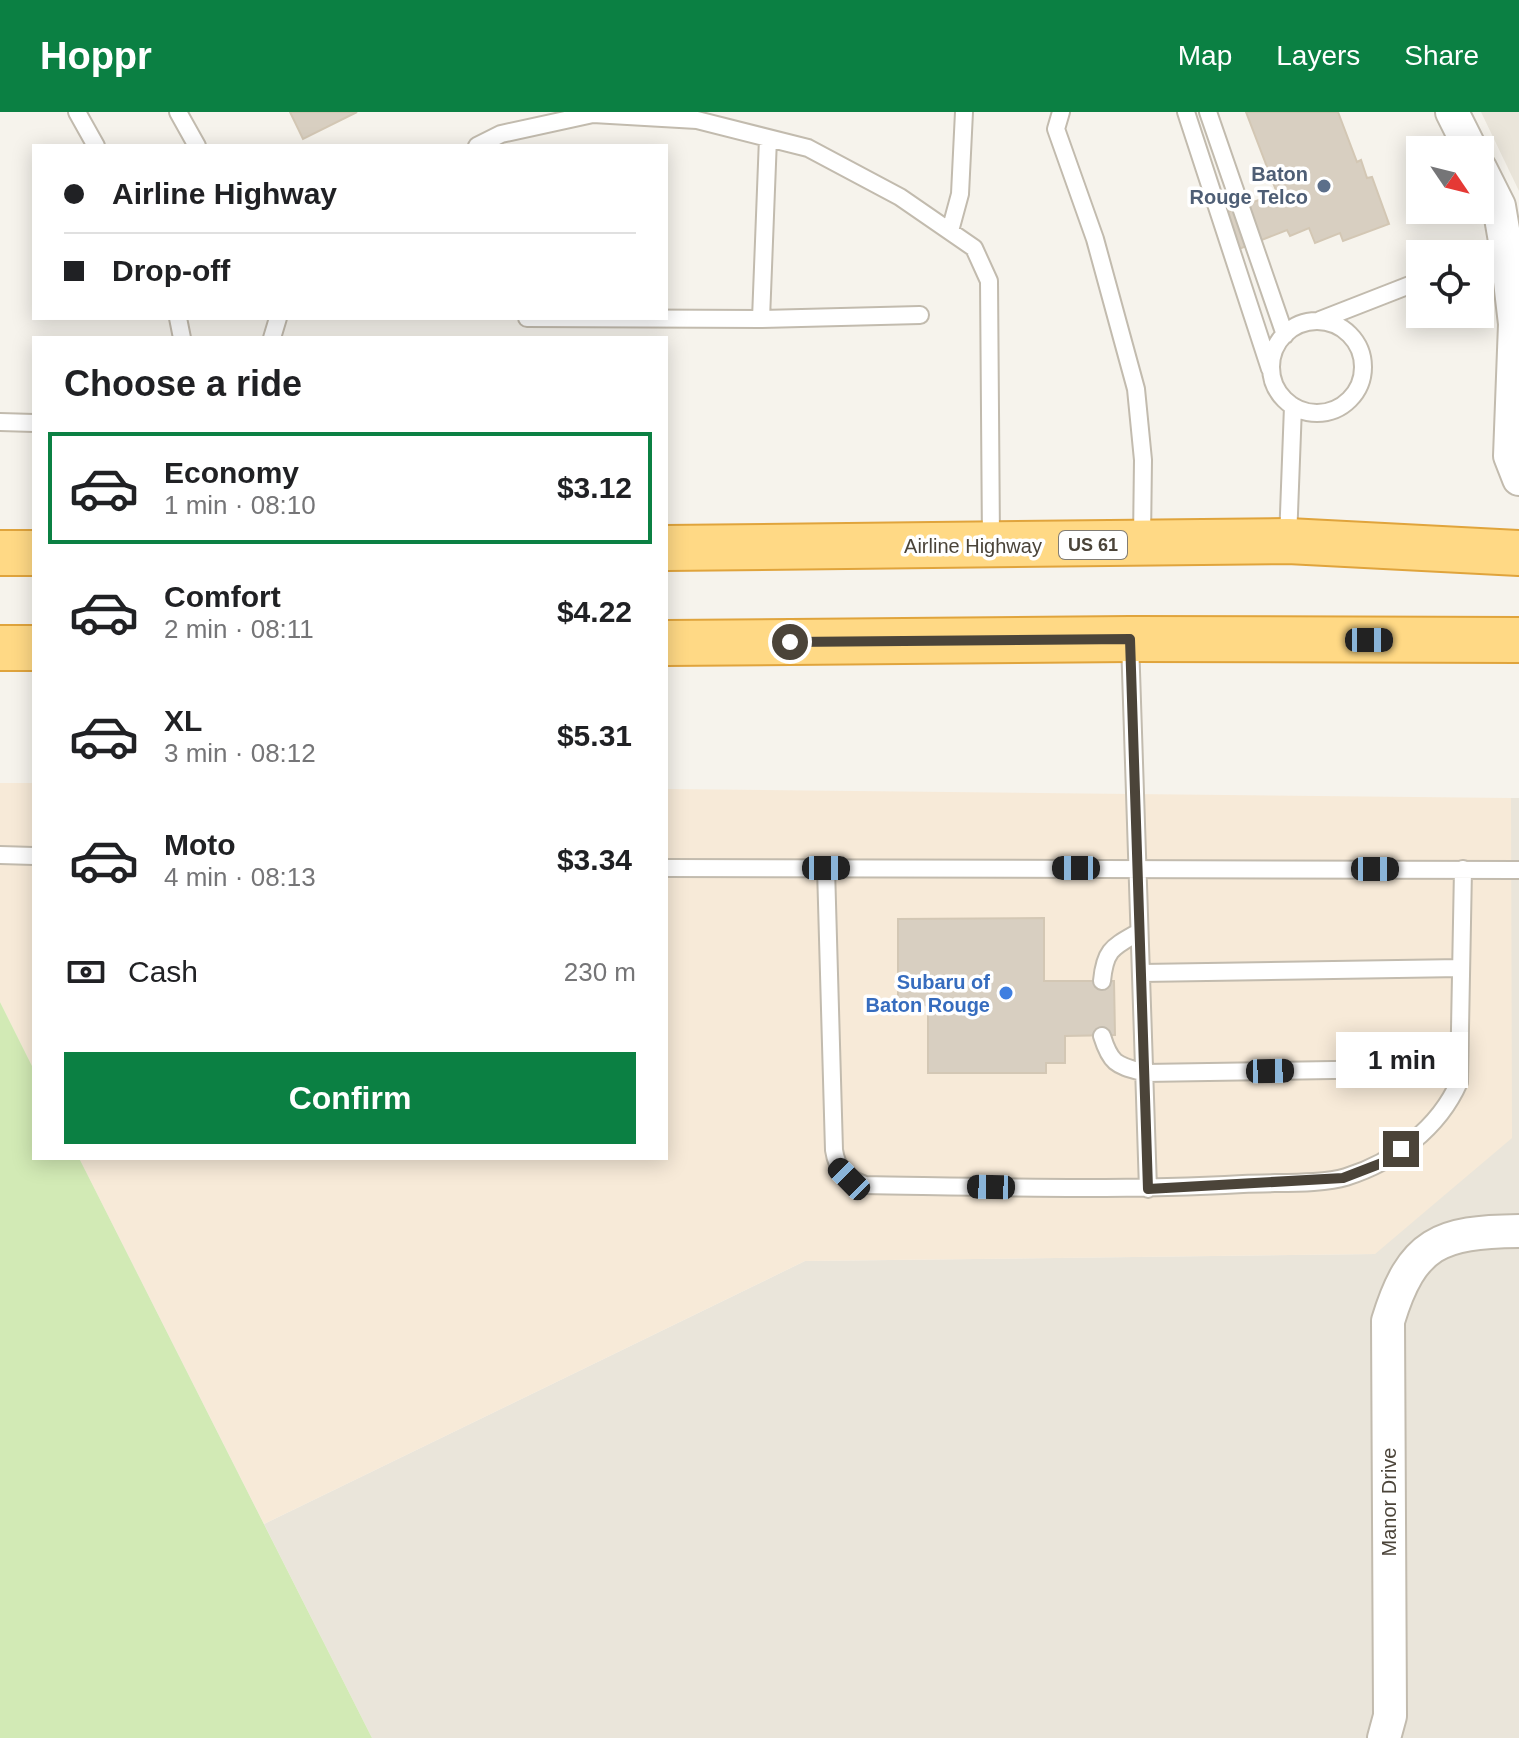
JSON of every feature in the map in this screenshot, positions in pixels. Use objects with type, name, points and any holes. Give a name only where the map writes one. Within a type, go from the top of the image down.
[{"type":"highway","name":"Airline Highway","points":[[668,548],[1288,541],[1519,553]]},
{"type":"highway","points":[[0,553],[32,553]]},
{"type":"highway","points":[[668,643],[1519,640]]},
{"type":"highway","points":[[0,648],[32,648]]},
{"type":"street","points":[[1452,112],[1464,136]]},
{"type":"street","points":[[1494,196],[1499,206],[1494,244]]},
{"type":"street","points":[[1494,255],[1515,324],[1510,456],[1519,479]]},
{"type":"street","name":"Manor Drive","points":[[1384,1738],[1390,1716],[1388,1321],[1397,1292],[1410,1269],[1439,1240],[1482,1232],[1519,1231]]},
{"type":"lane","points":[[77,112],[95,144]]},
{"type":"lane","points":[[178,112],[196,144]]},
{"type":"lane","points":[[950,231],[960,194],[964,112]]},
{"type":"lane","points":[[1061,112],[1056,129],[1095,239],[1136,389],[1143,460],[1142,545]]},
{"type":"lane","points":[[1186,112],[1281,397],[1306,411],[1334,409],[1356,391],[1362,377],[1363,361],[1349,333],[1335,324],[1320,320]]},
{"type":"lane","points":[[1208,112],[1285,335]]},
{"type":"lane","points":[[481,144],[501,134],[568,116],[680,116],[808,148],[900,197],[974,248],[989,281],[991,546]]},
{"type":"lane","points":[[761,319],[768,138]]},
{"type":"lane","points":[[1272,373],[1272,356],[1285,335],[1304,322],[1320,320],[1406,286]]},
{"type":"lane","points":[[668,319],[920,315]]},
{"type":"lane","points":[[1288,541],[1293,406]]},
{"type":"lane","points":[[0,422],[32,423]]},
{"type":"lane","points":[[1130,639],[1148,1189]]},
{"type":"lane","points":[[0,855],[32,856]]},
{"type":"lane","points":[[668,868],[1519,870]]},
{"type":"lane","points":[[826,868],[836,1166],[849,1179],[865,1185],[1148,1189],[1343,1178],[1382,1163],[1419,1136],[1448,1107],[1459,1082],[1463,869]]},
{"type":"lane","points":[[1102,981],[1104,959],[1112,948],[1139,932]]},
{"type":"lane","points":[[1142,973],[1461,968]]},
{"type":"lane","points":[[1102,1036],[1108,1056],[1119,1065],[1145,1073],[1459,1068]]},
{"type":"shaded area","points":[[1481,112],[1519,112],[1519,191],[1494,136]]},
{"type":"shaded area","points":[[0,783],[32,783],[32,1066],[0,1002]]},
{"type":"shaded area","points":[[668,789],[1511,798],[1512,1138],[1375,1254],[805,1261],[264,1524],[80,1160],[668,1160]]},
{"type":"shaded area","points":[[1511,798],[1519,798],[1519,1738],[372,1738],[264,1524],[805,1261],[1375,1254]]},
{"type":"green space","points":[[0,1002],[32,1066],[32,1160],[80,1160],[372,1738],[0,1738]]},
{"type":"building","points":[[290,112],[357,112],[303,139]]},
{"type":"building","name":"Baton Rouge Telco","points":[[1246,112],[1338,112],[1357,162],[1361,160],[1367,178],[1372,177],[1389,224],[1343,241],[1340,233],[1315,243],[1309,228],[1290,236],[1287,230],[1239,249],[1225,213],[1277,193]]},
{"type":"building","name":"Subaru of Baton Rouge","points":[[1044,918],[1044,981],[1114,981],[1115,1035],[1065,1036],[1065,1063],[1046,1063],[1046,1073],[928,1073],[928,1005],[898,1006],[898,919]]},
{"type":"place","name":"Baton Rouge Telco","points":[[1324,186]]},
{"type":"place","name":"Subaru of Baton Rouge","points":[[1006,993]]},
{"type":"route","points":[[790,642],[1130,639],[1148,1189],[1343,1178],[1382,1163],[1401,1149]]}]
